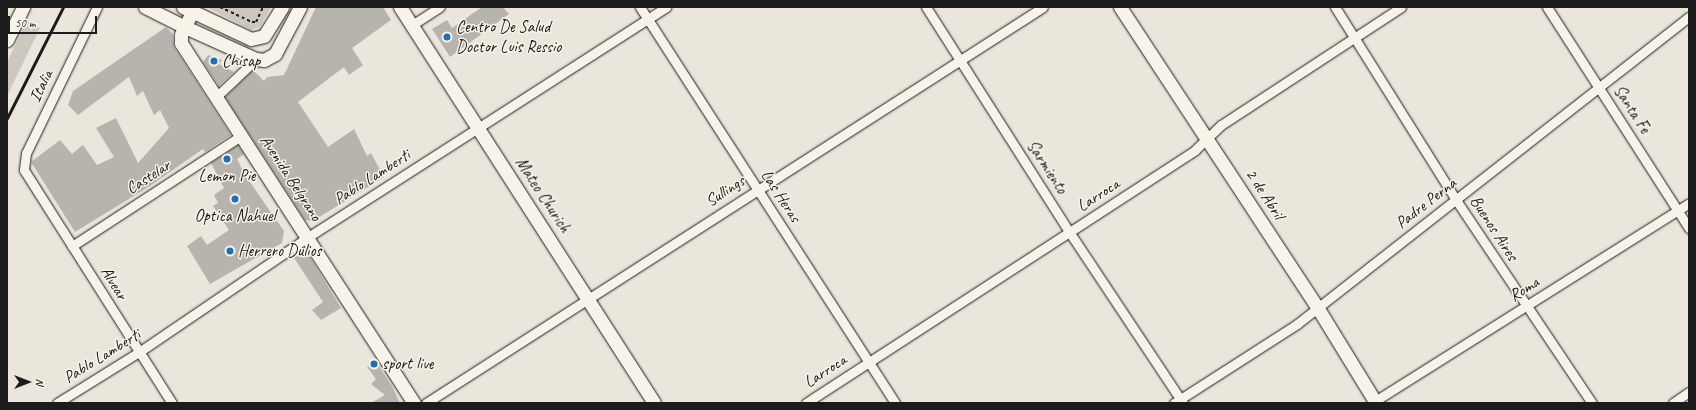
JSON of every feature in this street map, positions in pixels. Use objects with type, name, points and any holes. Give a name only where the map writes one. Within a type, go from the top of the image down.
[{"type":"street","points":[[7,40],[24,7]]},
{"type":"street","name":"Italia","points":[[30,180],[24,170],[26,153],[97,7]]},
{"type":"street","points":[[145,7],[184,27],[256,59],[264,60],[275,54],[300,7]]},
{"type":"street","points":[[188,9],[251,39],[264,36],[282,7]]},
{"type":"street","name":"Mateo Churich","points":[[400,7],[590,299],[654,403]]},
{"type":"street","points":[[412,25],[440,7]]},
{"type":"street","name":"Las Heras","points":[[640,7],[758,188],[895,403]]},
{"type":"street","name":"Pablo Lamberti","points":[[57,403],[139,352],[308,237],[666,7]]},
{"type":"street","name":"Sarmiento","points":[[926,7],[1179,402]]},
{"type":"street","name":"Sullings","points":[[426,403],[590,299],[758,188],[1042,7]]},
{"type":"street","name":"Buenos Aires","points":[[1335,7],[1456,200],[1592,403]]},
{"type":"street","name":"Larroca","points":[[806,403],[1070,233],[1195,150],[1221,125],[1401,7]]},
{"type":"street","name":"Santa Fe","points":[[1547,7],[1689,228]]},
{"type":"street","name":"2 de Abril","points":[[1123,8],[1317,307],[1376,402]]},
{"type":"street","name":"Avenida Belgrano","points":[[188,9],[181,43],[242,135],[414,403]]},
{"type":"street","name":"Padre Perna","points":[[1179,402],[1298,324],[1317,307],[1689,17]]},
{"type":"street","points":[[216,97],[256,59]]},
{"type":"street","name":"Castelar","points":[[72,246],[242,135]]},
{"type":"street","name":"Alvear","points":[[30,180],[172,403]]},
{"type":"street","name":"Roma","points":[[1376,402],[1689,203]]},
{"type":"street","points":[[1673,403],[1689,392]]},
{"type":"path","points":[[220,7],[252,22],[256,22],[263,7]]},
{"type":"shaded area","points":[[207,7],[271,7],[260,27],[251,30]]},
{"type":"shaded area","points":[[27,21],[40,28],[7,96],[7,62]]},
{"type":"building","points":[[316,7],[383,7],[391,20],[352,48],[363,65],[349,75],[344,67],[298,102],[328,147],[354,129],[367,156],[371,153],[384,177],[313,221],[305,220],[225,97],[253,70],[264,81],[267,77],[284,75]]},
{"type":"building","points":[[482,7],[503,7],[509,14],[450,57],[432,29],[447,20],[452,28]]},
{"type":"building","points":[[166,27],[173,34],[174,47],[231,135],[205,152],[203,149],[150,186],[75,232],[31,162],[60,140],[72,154],[83,145],[97,165],[114,157],[96,128],[116,118],[138,163],[169,128],[160,110],[154,115],[143,91],[137,96],[129,77],[78,115],[68,105],[73,91]]},
{"type":"building","points":[[208,55],[222,60],[219,64],[234,72],[219,86],[203,62]]},
{"type":"building","points":[[238,145],[244,154],[237,159],[245,175],[284,231],[282,243],[210,284],[187,246],[201,236],[207,245],[229,230],[213,206],[218,203],[214,195],[224,188],[211,163]]},
{"type":"building","points":[[301,253],[308,254],[341,308],[321,320],[312,310],[323,302],[294,258]]},
{"type":"building","points":[[376,362],[392,386],[400,403],[371,403],[385,395],[371,384],[376,379],[367,367]]},
{"type":"railway","points":[[7,118],[63,7]]},
{"type":"place","name":"Centro De Salud Doctor Luis Ressio","points":[[447,37]]},
{"type":"place","name":"Chisap","points":[[214,61]]},
{"type":"place","name":"Lemon Pie","points":[[227,159]]},
{"type":"place","name":"Optica Nahuel","points":[[235,199]]},
{"type":"place","name":"Herrero Dulios","points":[[230,251]]},
{"type":"place","name":"sport live","points":[[374,364]]}]
